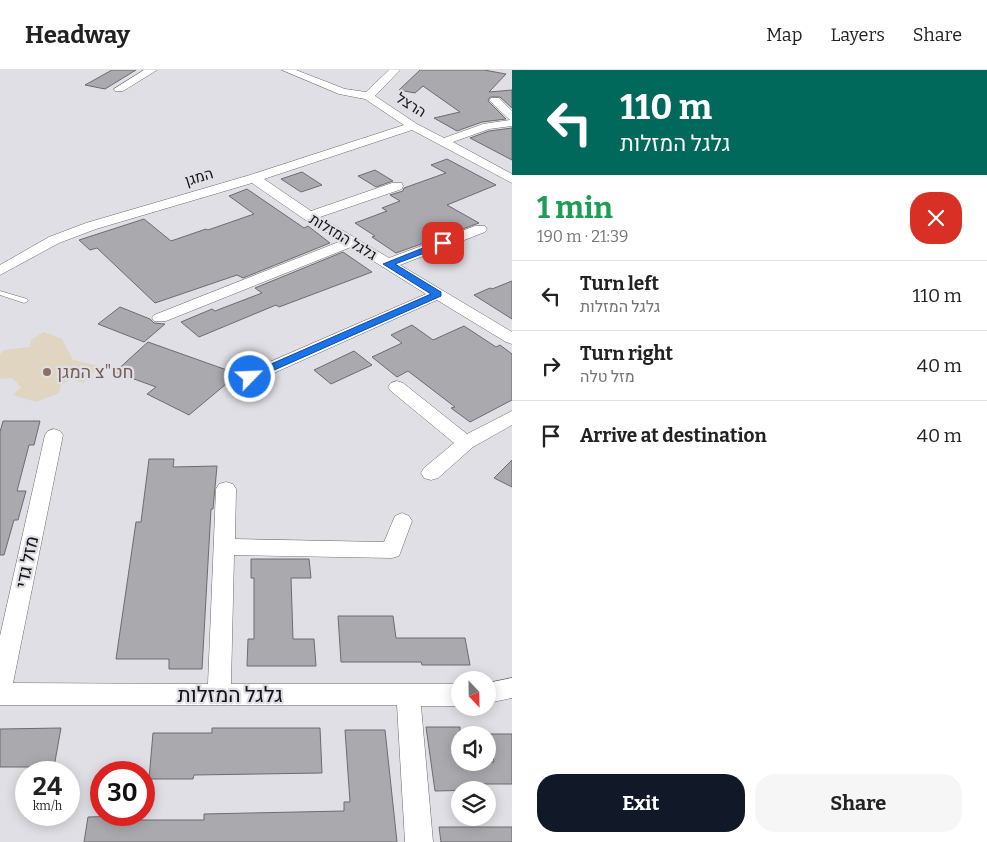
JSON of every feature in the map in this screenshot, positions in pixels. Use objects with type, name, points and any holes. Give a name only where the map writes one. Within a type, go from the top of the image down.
[{"type":"street","points":[[119,89],[152,70]]},
{"type":"street","name":"הרצל","points":[[287,70],[343,92],[368,96],[413,126],[512,180]]},
{"type":"street","points":[[368,96],[395,70]]},
{"type":"street","points":[[496,100],[512,117]]},
{"type":"street","points":[[443,142],[487,126],[512,123]]},
{"type":"street","name":"המגן","points":[[0,271],[54,240],[92,226],[254,178],[413,126]]},
{"type":"street","name":"גלגל המזלות","points":[[254,178],[309,216],[512,339]]},
{"type":"street","points":[[309,216],[398,186]]},
{"type":"street","points":[[388,264],[480,229]]},
{"type":"street","points":[[160,318],[352,242]]},
{"type":"street","points":[[250,377],[438,294]]},
{"type":"street","points":[[497,330],[512,322]]},
{"type":"street","points":[[397,387],[466,443]]},
{"type":"street","points":[[432,473],[466,443],[512,417]]},
{"type":"street","name":"מזל גדי","points":[[0,689],[54,435]]},
{"type":"street","points":[[219,696],[226,489]]},
{"type":"street","points":[[224,547],[392,550],[402,521]]},
{"type":"street","points":[[496,691],[512,688]]},
{"type":"street","name":"גלגל המזלות","points":[[0,694],[451,695]]},
{"type":"street","points":[[408,696],[419,842]]},
{"type":"lane","points":[[0,293],[24,301]]},
{"type":"shaded area","name":"חט\"צ המגן","points":[[44,332],[62,339],[73,360],[100,366],[83,383],[71,379],[61,385],[59,393],[36,402],[13,395],[21,387],[12,378],[0,379],[0,354],[4,350],[30,347],[31,340]]},
{"type":"building","points":[[112,70],[136,70],[105,89],[85,85]]},
{"type":"building","points":[[420,70],[484,70],[506,74],[489,92],[512,90],[512,108],[500,97],[490,97],[488,101],[506,119],[482,122],[457,131],[434,118],[460,112],[423,86],[415,93],[399,90]]},
{"type":"building","points":[[512,128],[512,160],[470,138],[489,131]]},
{"type":"building","points":[[447,159],[496,185],[447,205],[479,223],[396,253],[355,223],[387,211],[382,208],[400,201],[390,195],[446,173],[431,165]]},
{"type":"building","points":[[375,170],[393,181],[376,187],[358,176]]},
{"type":"building","points":[[302,172],[322,185],[301,192],[281,179]]},
{"type":"building","points":[[247,189],[304,228],[308,226],[330,243],[243,278],[237,275],[155,303],[97,248],[90,250],[79,240],[144,219],[171,241],[206,229],[208,230],[254,214],[229,196]]},
{"type":"building","points":[[343,252],[372,272],[279,307],[276,305],[199,337],[181,322],[212,309],[215,311],[262,293],[255,288]]},
{"type":"building","points":[[512,281],[512,319],[474,295],[490,288],[492,289]]},
{"type":"building","points":[[120,307],[150,319],[154,323],[165,324],[144,342],[98,324]]},
{"type":"building","points":[[412,325],[433,340],[464,326],[496,347],[500,345],[512,354],[512,400],[470,422],[451,408],[455,407],[408,371],[397,377],[372,357],[402,343],[391,335]]},
{"type":"building","points":[[148,342],[238,374],[189,415],[147,394],[156,387],[115,372]]},
{"type":"building","points":[[354,351],[372,365],[331,384],[314,370]]},
{"type":"building","points":[[3,421],[40,421],[34,445],[29,445],[17,491],[26,491],[18,520],[14,520],[4,555],[0,555],[0,432]]},
{"type":"building","points":[[149,459],[174,459],[173,467],[217,466],[213,509],[211,509],[202,669],[169,669],[169,659],[116,659],[136,522],[141,522]]},
{"type":"building","points":[[512,460],[512,487],[494,478]]},
{"type":"building","points":[[251,559],[309,559],[311,578],[291,578],[293,639],[314,639],[316,666],[247,666],[248,639],[254,639],[254,578],[251,578]]},
{"type":"building","points":[[338,616],[393,616],[396,638],[465,638],[470,665],[422,665],[421,662],[341,662]]},
{"type":"building","points":[[426,727],[451,727],[451,771],[496,771],[496,734],[512,734],[512,784],[496,784],[496,781],[451,781],[451,791],[435,791]]},
{"type":"building","points":[[61,728],[55,761],[15,761],[15,767],[0,767],[0,729]]},
{"type":"building","points":[[212,728],[320,728],[322,773],[194,775],[193,779],[155,779],[155,761],[151,761],[153,733],[212,733]]},
{"type":"building","points":[[345,730],[385,730],[397,842],[84,842],[88,817],[90,817],[90,826],[155,826],[155,820],[204,820],[204,814],[344,811],[344,802],[350,802]]},
{"type":"building","points":[[439,827],[512,827],[512,842],[441,842]]},
{"type":"place","name":"חט\"צ המגן","points":[[47,372]]},
{"type":"route","points":[[250,377],[438,294],[388,264],[443,243]]}]
